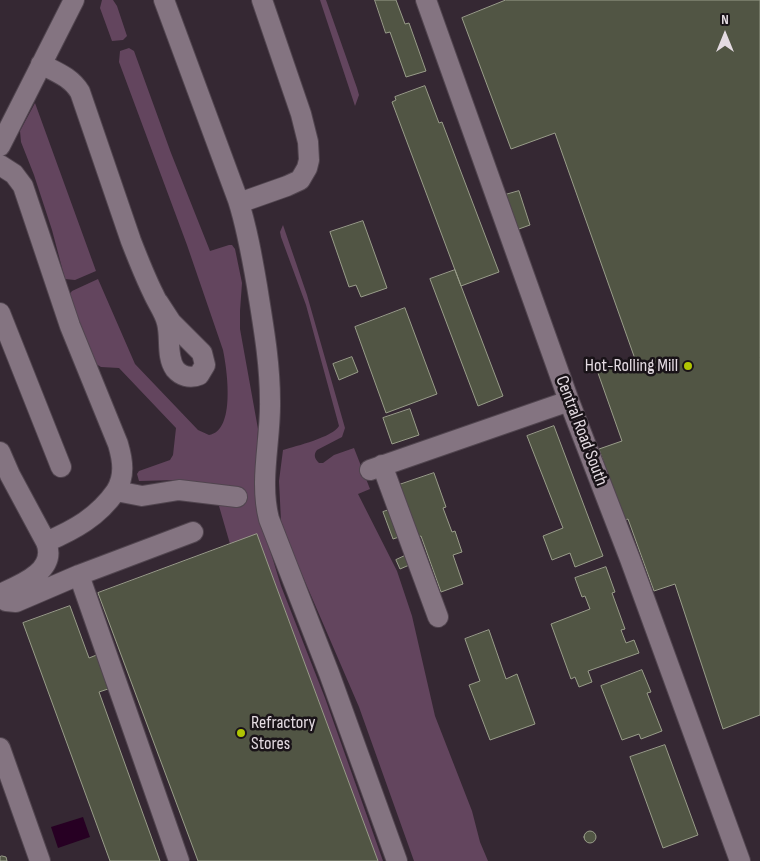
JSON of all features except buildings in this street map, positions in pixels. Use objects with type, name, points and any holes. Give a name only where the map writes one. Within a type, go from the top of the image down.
[{"type":"lane","points":[[0,146],[74,0]]},
{"type":"lane","points":[[164,0],[239,203],[248,233],[268,363],[270,414],[266,496],[268,514],[329,673],[397,861]]},
{"type":"lane","points":[[239,203],[300,180],[308,168],[309,160],[308,142],[302,114],[262,0]]},
{"type":"lane","name":"Central Road South","points":[[426,0],[569,401],[630,559],[740,861]]},
{"type":"lane","points":[[41,64],[70,79],[80,92],[131,241],[158,302]]},
{"type":"lane","points":[[0,165],[14,174],[23,186],[70,326],[122,458],[123,471],[121,480],[116,491],[103,507],[84,523],[46,542]]},
{"type":"lane","points":[[0,314],[61,467]]},
{"type":"lane","points":[[438,617],[376,468],[569,401]]},
{"type":"lane","points":[[0,452],[10,475],[46,542],[48,555],[40,571],[22,584],[0,594],[6,601],[16,602],[79,575],[193,532]]},
{"type":"lane","points":[[116,491],[142,496],[179,490],[238,497]]},
{"type":"lane","points":[[79,575],[179,861]]},
{"type":"lane","points":[[1,755],[40,861]]},
{"type":"shaded area","points":[[102,0],[113,0],[117,6],[127,36],[123,40],[112,41],[100,8]]},
{"type":"shaded area","points":[[320,0],[326,0],[357,88],[359,95],[355,106]]},
{"type":"shaded area","points":[[129,48],[134,51],[171,153],[210,251],[229,245],[232,245],[235,249],[242,283],[240,329],[258,429],[255,486],[263,527],[281,586],[325,698],[383,861],[378,861],[257,535],[230,544],[219,506],[220,503],[241,489],[176,480],[139,481],[137,474],[139,471],[170,460],[173,455],[176,428],[119,368],[101,367],[96,364],[69,295],[72,291],[98,279],[135,364],[198,430],[209,435],[218,431],[223,423],[228,398],[223,350],[187,245],[119,62],[120,51]]},
{"type":"shaded area","points":[[35,103],[96,271],[75,280],[65,279],[52,230],[21,142],[20,131]]},
{"type":"shaded area","points":[[283,225],[307,295],[345,428],[342,437],[317,450],[315,457],[319,463],[323,463],[334,455],[354,448],[370,489],[358,494],[397,571],[412,616],[435,716],[472,811],[480,842],[488,861],[414,861],[359,707],[281,521],[279,481],[283,450],[330,434],[339,426],[306,305],[281,237],[280,232]]},
{"type":"shaded area","points":[[83,817],[90,837],[58,848],[51,827]]},
{"type":"place","name":"Hot-Rolling Mill","points":[[688,366]]},
{"type":"place","name":"Refractory Stores","points":[[241,733]]}]
